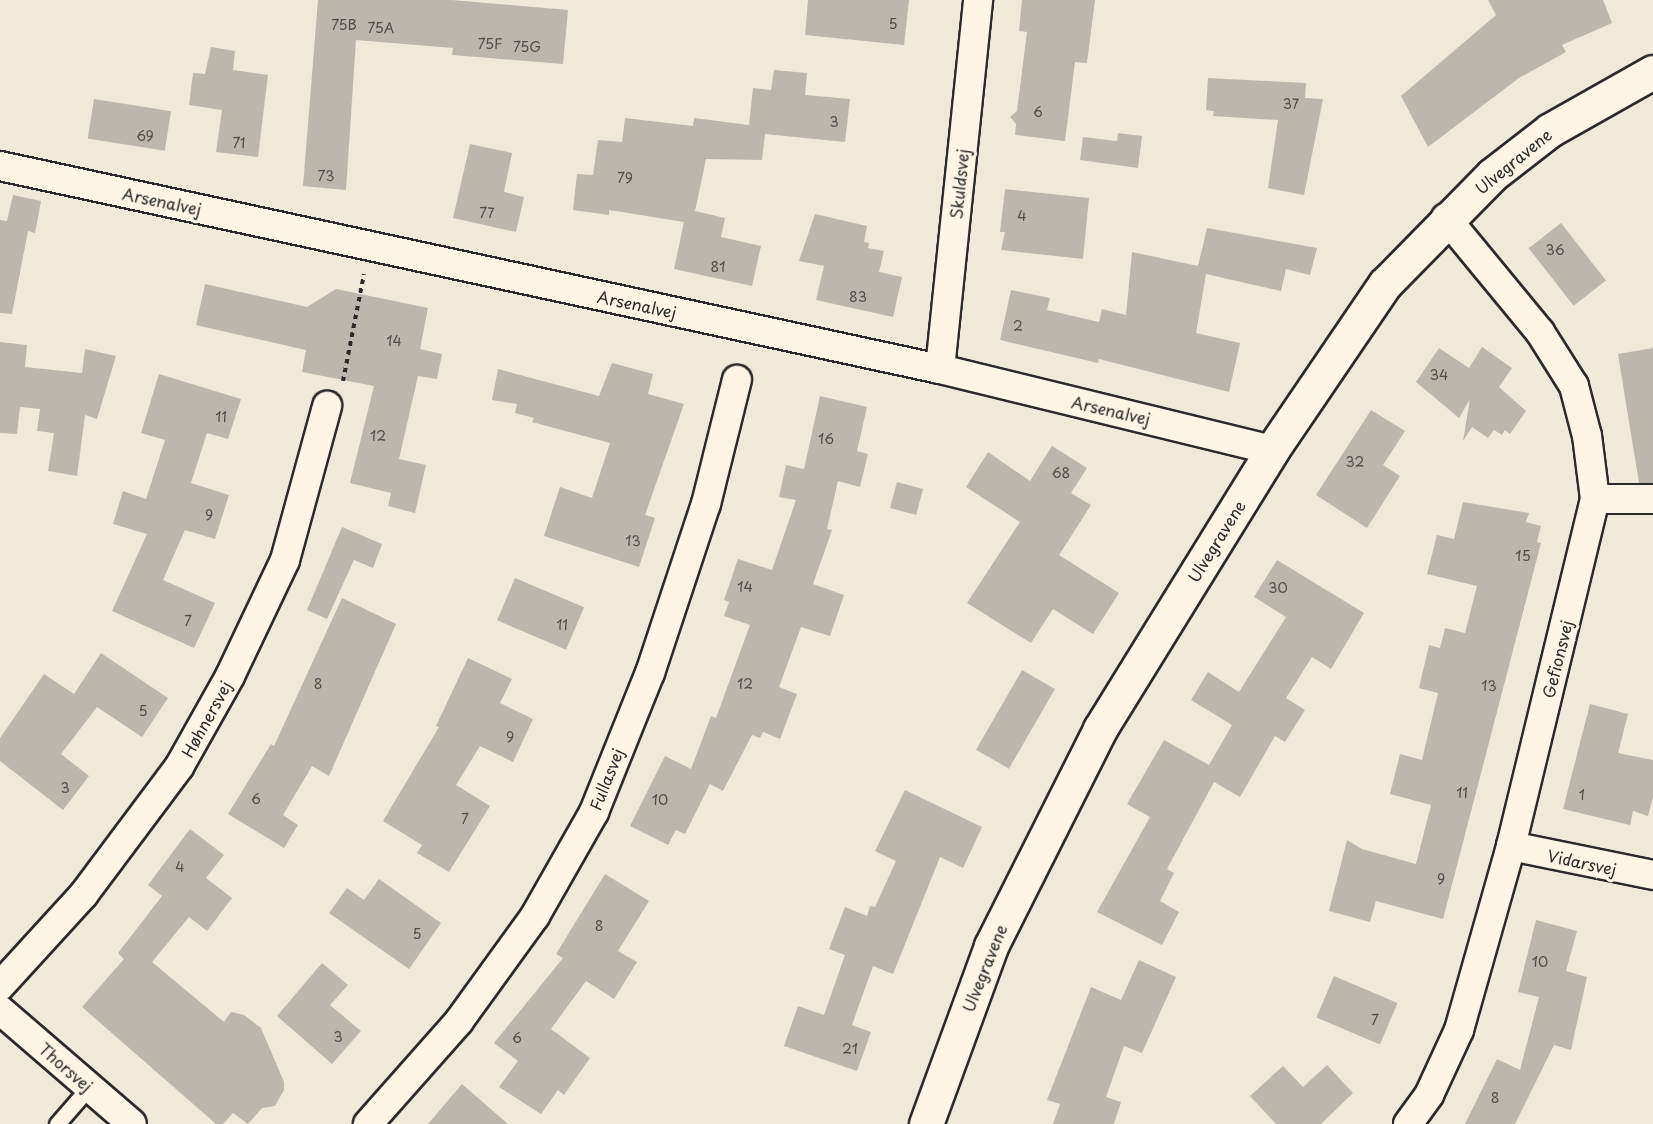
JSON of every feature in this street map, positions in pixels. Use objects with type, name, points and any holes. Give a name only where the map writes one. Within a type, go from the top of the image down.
[{"type":"street","name":"Skuldsvej","points":[[940,369],[978,0]]},
{"type":"street","name":"Ulvegravene","points":[[926,1124],[991,946],[1033,856],[1100,729],[1272,450],[1385,284],[1446,218],[1492,175],[1550,130],[1653,72]]},
{"type":"street","name":"Arsenalvej","points":[[0,166],[940,369],[1272,450]]},
{"type":"street","name":"Gefionsvej","points":[[1408,1124],[1429,1095],[1459,1030],[1511,846],[1595,499],[1587,436],[1574,386],[1540,332],[1446,218]]},
{"type":"street","name":"Fullasvej","points":[[368,1124],[459,1020],[535,916],[594,812],[650,673],[706,504],[737,380]]},
{"type":"street","name":"Høhnersvej","points":[[0,986],[84,894],[180,767],[230,676],[285,560],[327,406]]},
{"type":"street","points":[[1595,499],[1653,499]]},
{"type":"street","name":"Vidarsvej","points":[[1511,846],[1653,876]]},
{"type":"street","name":"Thorsvej","points":[[0,1010],[132,1124]]},
{"type":"lane","points":[[57,1124],[89,1087]]},
{"type":"path","points":[[327,406],[338,405],[370,245]]},
{"type":"building","points":[[318,0],[452,0],[568,10],[563,64],[452,55],[453,48],[356,40],[346,190],[303,186]]},
{"type":"building","points":[[808,0],[909,0],[904,45],[805,35]]},
{"type":"building","points":[[1022,0],[1095,0],[1087,63],[1075,62],[1065,141],[1015,135],[1016,124],[1010,117],[1017,111],[1027,32],[1019,31]]},
{"type":"building","points":[[1488,0],[1603,0],[1612,23],[1562,45],[1566,52],[1519,78],[1428,147],[1401,96],[1496,15]]},
{"type":"building","points":[[211,47],[235,51],[233,70],[268,75],[258,157],[216,152],[222,110],[189,105],[193,73],[205,74]]},
{"type":"building","points":[[774,70],[807,73],[805,95],[850,99],[845,142],[765,134],[762,160],[706,159],[695,211],[725,218],[721,237],[761,246],[752,286],[674,269],[684,222],[609,210],[609,215],[573,210],[577,174],[593,175],[598,140],[622,142],[625,118],[693,126],[694,118],[749,125],[753,88],[771,90]]},
{"type":"building","points":[[1208,78],[1306,83],[1305,98],[1323,99],[1304,195],[1268,188],[1278,120],[1213,116],[1214,111],[1206,110]]},
{"type":"building","points":[[94,99],[171,111],[165,151],[88,139]]},
{"type":"building","points":[[1118,133],[1142,136],[1138,168],[1080,160],[1083,137],[1117,141]]},
{"type":"building","points":[[470,144],[512,153],[504,192],[524,197],[516,232],[453,218]]},
{"type":"building","points":[[1005,189],[1089,198],[1083,259],[1001,250],[1005,232],[1000,232]]},
{"type":"building","points":[[13,195],[41,201],[35,233],[28,231],[12,314],[0,313],[0,220],[7,221]]},
{"type":"building","points":[[815,214],[867,226],[864,242],[869,243],[868,248],[884,251],[879,272],[902,277],[893,317],[816,300],[824,266],[799,261]]},
{"type":"building","points":[[1561,223],[1606,281],[1574,306],[1529,248]]},
{"type":"building","points":[[1207,228],[1317,248],[1310,275],[1286,269],[1281,291],[1206,274],[1196,333],[1240,343],[1229,392],[1099,359],[1098,363],[1000,340],[1011,290],[1050,298],[1047,310],[1099,322],[1102,309],[1126,315],[1132,252],[1198,266]]},
{"type":"building","points":[[205,284],[307,307],[336,289],[428,308],[420,349],[442,354],[437,379],[418,376],[399,459],[426,465],[415,513],[388,506],[391,493],[350,483],[374,386],[302,372],[306,350],[196,325]]},
{"type":"building","points":[[0,342],[27,345],[25,367],[82,373],[85,349],[116,356],[97,419],[85,415],[77,476],[48,471],[54,433],[37,431],[40,409],[20,407],[17,434],[0,433]]},
{"type":"building","points":[[1482,347],[1512,368],[1499,387],[1526,411],[1510,434],[1505,430],[1502,435],[1494,430],[1488,438],[1472,427],[1463,441],[1470,399],[1459,418],[1416,382],[1439,348],[1469,368]]},
{"type":"building","points":[[1653,348],[1653,483],[1639,483],[1618,354]]},
{"type":"building","points":[[612,363],[653,374],[648,394],[684,404],[645,515],[655,518],[639,567],[544,536],[560,487],[592,498],[610,443],[532,422],[534,418],[515,413],[517,404],[492,400],[498,369],[599,396]]},
{"type":"building","points":[[159,374],[241,399],[228,439],[207,433],[191,483],[229,495],[215,539],[185,530],[163,580],[215,603],[194,648],[112,611],[147,534],[113,524],[123,491],[146,499],[165,440],[141,433]]},
{"type":"building","points":[[820,396],[867,407],[857,451],[868,454],[860,487],[838,481],[827,529],[832,530],[813,584],[844,595],[830,636],[801,627],[779,687],[797,694],[780,739],[763,732],[760,738],[752,735],[723,791],[710,784],[685,834],[676,830],[668,845],[630,826],[665,756],[691,769],[711,716],[716,718],[750,625],[724,616],[729,602],[724,600],[738,559],[772,570],[796,500],[779,497],[786,465],[804,469]]},
{"type":"building","points":[[1371,410],[1405,431],[1383,465],[1400,476],[1367,528],[1316,495]]},
{"type":"building","points":[[1052,446],[1087,468],[1071,493],[1091,505],[1059,555],[1119,593],[1093,634],[1053,609],[1031,643],[967,603],[1020,522],[966,487],[988,452],[1030,481]]},
{"type":"building","points":[[897,482],[923,489],[916,515],[890,508]]},
{"type":"building","points":[[1463,502],[1529,513],[1526,522],[1541,526],[1537,542],[1541,543],[1443,919],[1376,901],[1370,922],[1329,911],[1347,840],[1362,849],[1416,864],[1431,805],[1390,794],[1400,754],[1422,760],[1438,693],[1419,688],[1429,645],[1440,648],[1445,628],[1465,633],[1477,586],[1427,574],[1437,535],[1454,539]]},
{"type":"building","points":[[342,527],[382,544],[373,568],[354,560],[327,619],[307,610]]},
{"type":"building","points":[[1277,560],[1364,613],[1331,669],[1312,657],[1286,698],[1305,710],[1285,742],[1275,736],[1240,797],[1214,782],[1167,869],[1174,873],[1160,901],[1179,912],[1162,945],[1097,912],[1150,817],[1127,804],[1164,740],[1209,765],[1232,725],[1191,700],[1208,672],[1239,692],[1286,617],[1254,597]]},
{"type":"building","points":[[515,578],[584,607],[566,650],[497,620]]},
{"type":"building","points":[[342,598],[396,624],[329,776],[312,766],[283,815],[298,825],[284,848],[228,814],[271,744],[274,746]]},
{"type":"building","points":[[101,653],[168,698],[142,737],[97,707],[61,754],[89,776],[63,810],[0,761],[0,738],[44,674],[74,694]]},
{"type":"building","points":[[468,658],[512,679],[500,703],[533,719],[513,762],[480,746],[456,785],[490,806],[449,872],[417,853],[422,845],[383,821],[439,727],[436,726]]},
{"type":"building","points":[[1022,670],[1055,689],[1009,769],[976,750]]},
{"type":"building","points":[[1590,704],[1628,714],[1618,753],[1653,760],[1653,797],[1648,816],[1633,811],[1630,825],[1563,809]]},
{"type":"building","points":[[905,790],[982,827],[963,868],[940,857],[893,974],[873,966],[852,1025],[871,1032],[857,1071],[784,1046],[798,1006],[824,1015],[845,955],[829,949],[845,907],[867,916],[870,906],[875,907],[896,861],[875,851]]},
{"type":"building","points":[[190,829],[224,855],[206,878],[232,898],[207,931],[189,917],[152,962],[224,1022],[231,1012],[244,1015],[261,1028],[284,1082],[284,1090],[275,1106],[262,1108],[248,1124],[233,1113],[223,1124],[216,1124],[82,1007],[124,959],[118,953],[162,896],[148,885]]},
{"type":"building","points":[[605,874],[649,901],[618,951],[637,962],[614,999],[586,981],[551,1029],[590,1058],[564,1095],[558,1090],[541,1114],[499,1087],[518,1061],[494,1043],[563,958],[556,954]]},
{"type":"building","points":[[379,879],[441,923],[409,969],[329,913],[347,888],[364,900]]},
{"type":"building","points":[[1536,920],[1577,931],[1566,971],[1587,977],[1571,1050],[1554,1045],[1515,1124],[1465,1124],[1497,1059],[1520,1070],[1539,997],[1518,992]]},
{"type":"building","points":[[1139,960],[1176,977],[1142,1053],[1124,1046],[1106,1097],[1121,1102],[1114,1124],[1053,1124],[1060,1104],[1047,1100],[1091,987],[1121,1000]]},
{"type":"building","points":[[322,963],[348,985],[330,1005],[361,1031],[332,1064],[277,1016]]},
{"type":"building","points":[[1334,976],[1398,1003],[1380,1044],[1316,1017]]},
{"type":"building","points":[[1327,1065],[1353,1093],[1321,1124],[1276,1124],[1250,1096],[1283,1066],[1303,1087]]},
{"type":"building","points":[[462,1084],[508,1124],[428,1124]]}]
